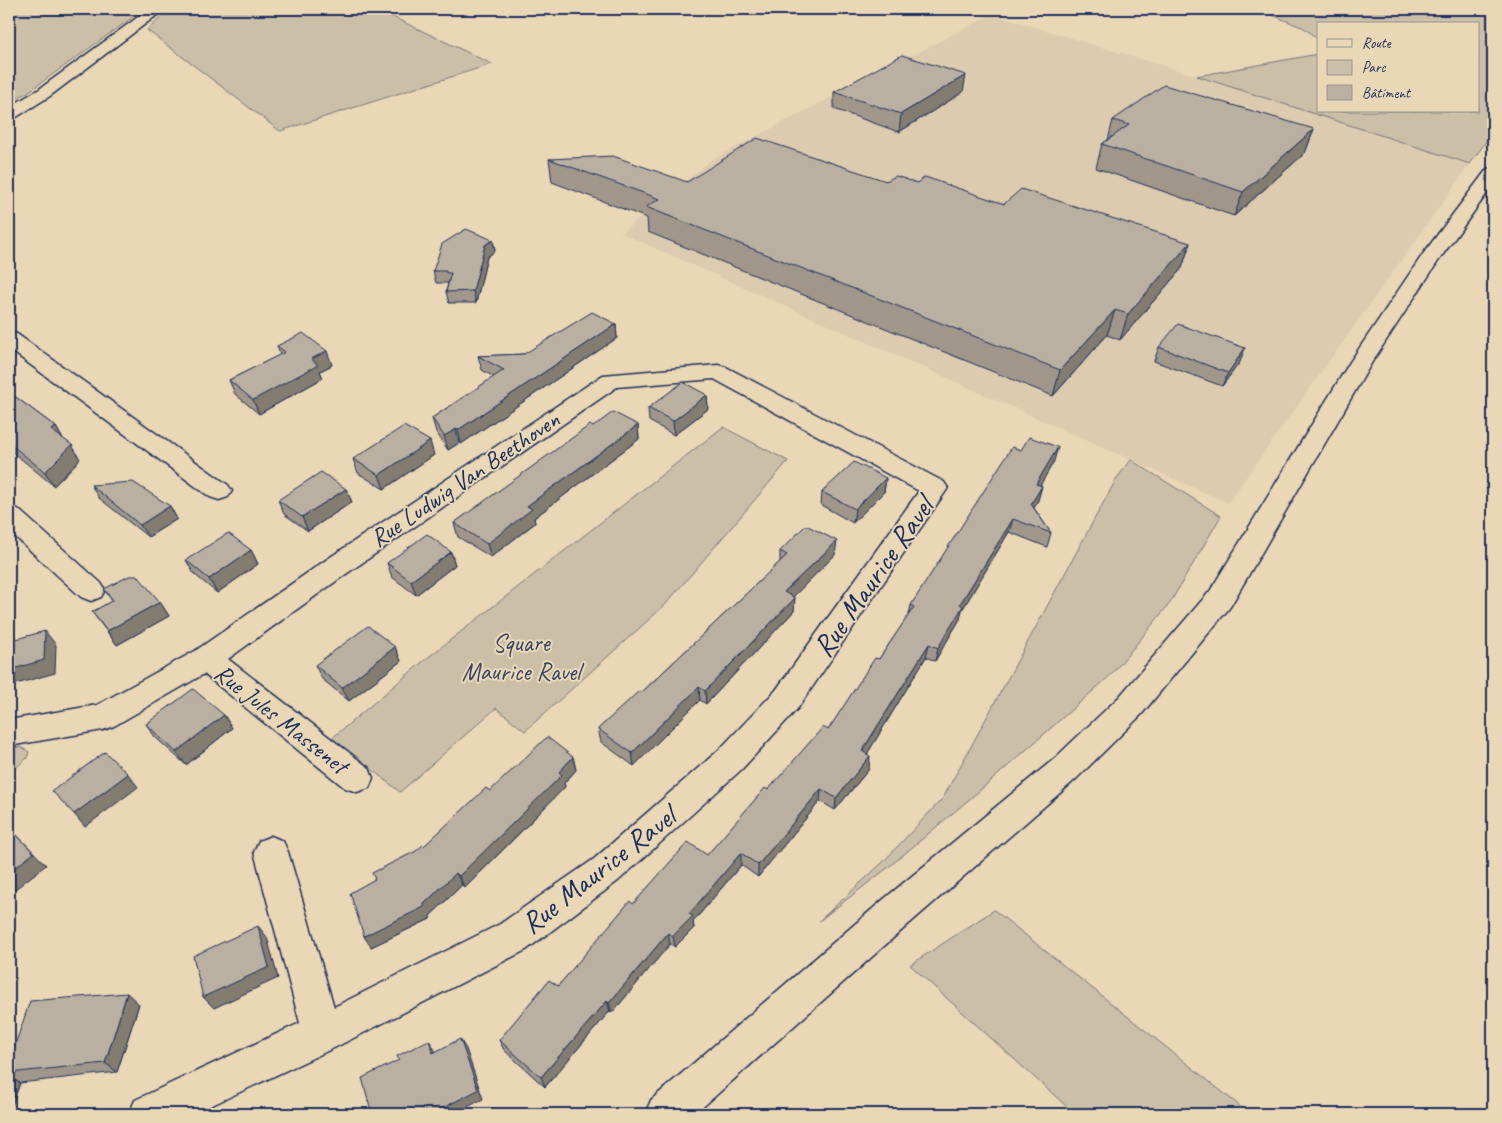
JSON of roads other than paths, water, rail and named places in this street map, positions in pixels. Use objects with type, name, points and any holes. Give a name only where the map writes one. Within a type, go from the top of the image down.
[{"type":"street","points":[[9,114],[44,93],[158,9]]},
{"type":"street","points":[[665,1114],[897,911],[1065,769],[1130,706],[1220,599],[1361,362],[1430,258],[1493,173]]},
{"type":"street","points":[[9,339],[219,491]]},
{"type":"street","name":"Rue Ludwig Van Beethoven","points":[[9,733],[103,717],[206,659],[336,567],[611,380],[718,372],[935,488]]},
{"type":"street","name":"Rue Maurice Ravel","points":[[149,1114],[322,1033],[513,937],[606,870],[731,759],[787,699],[935,488]]},
{"type":"street","points":[[9,516],[91,590]]},
{"type":"street","name":"Rue Jules Massenet","points":[[206,659],[357,778]]},
{"type":"street","points":[[271,852],[322,1033]]},
{"type":"park label","name":"Square Maurice Ravel","points":[[521,658]]}]
